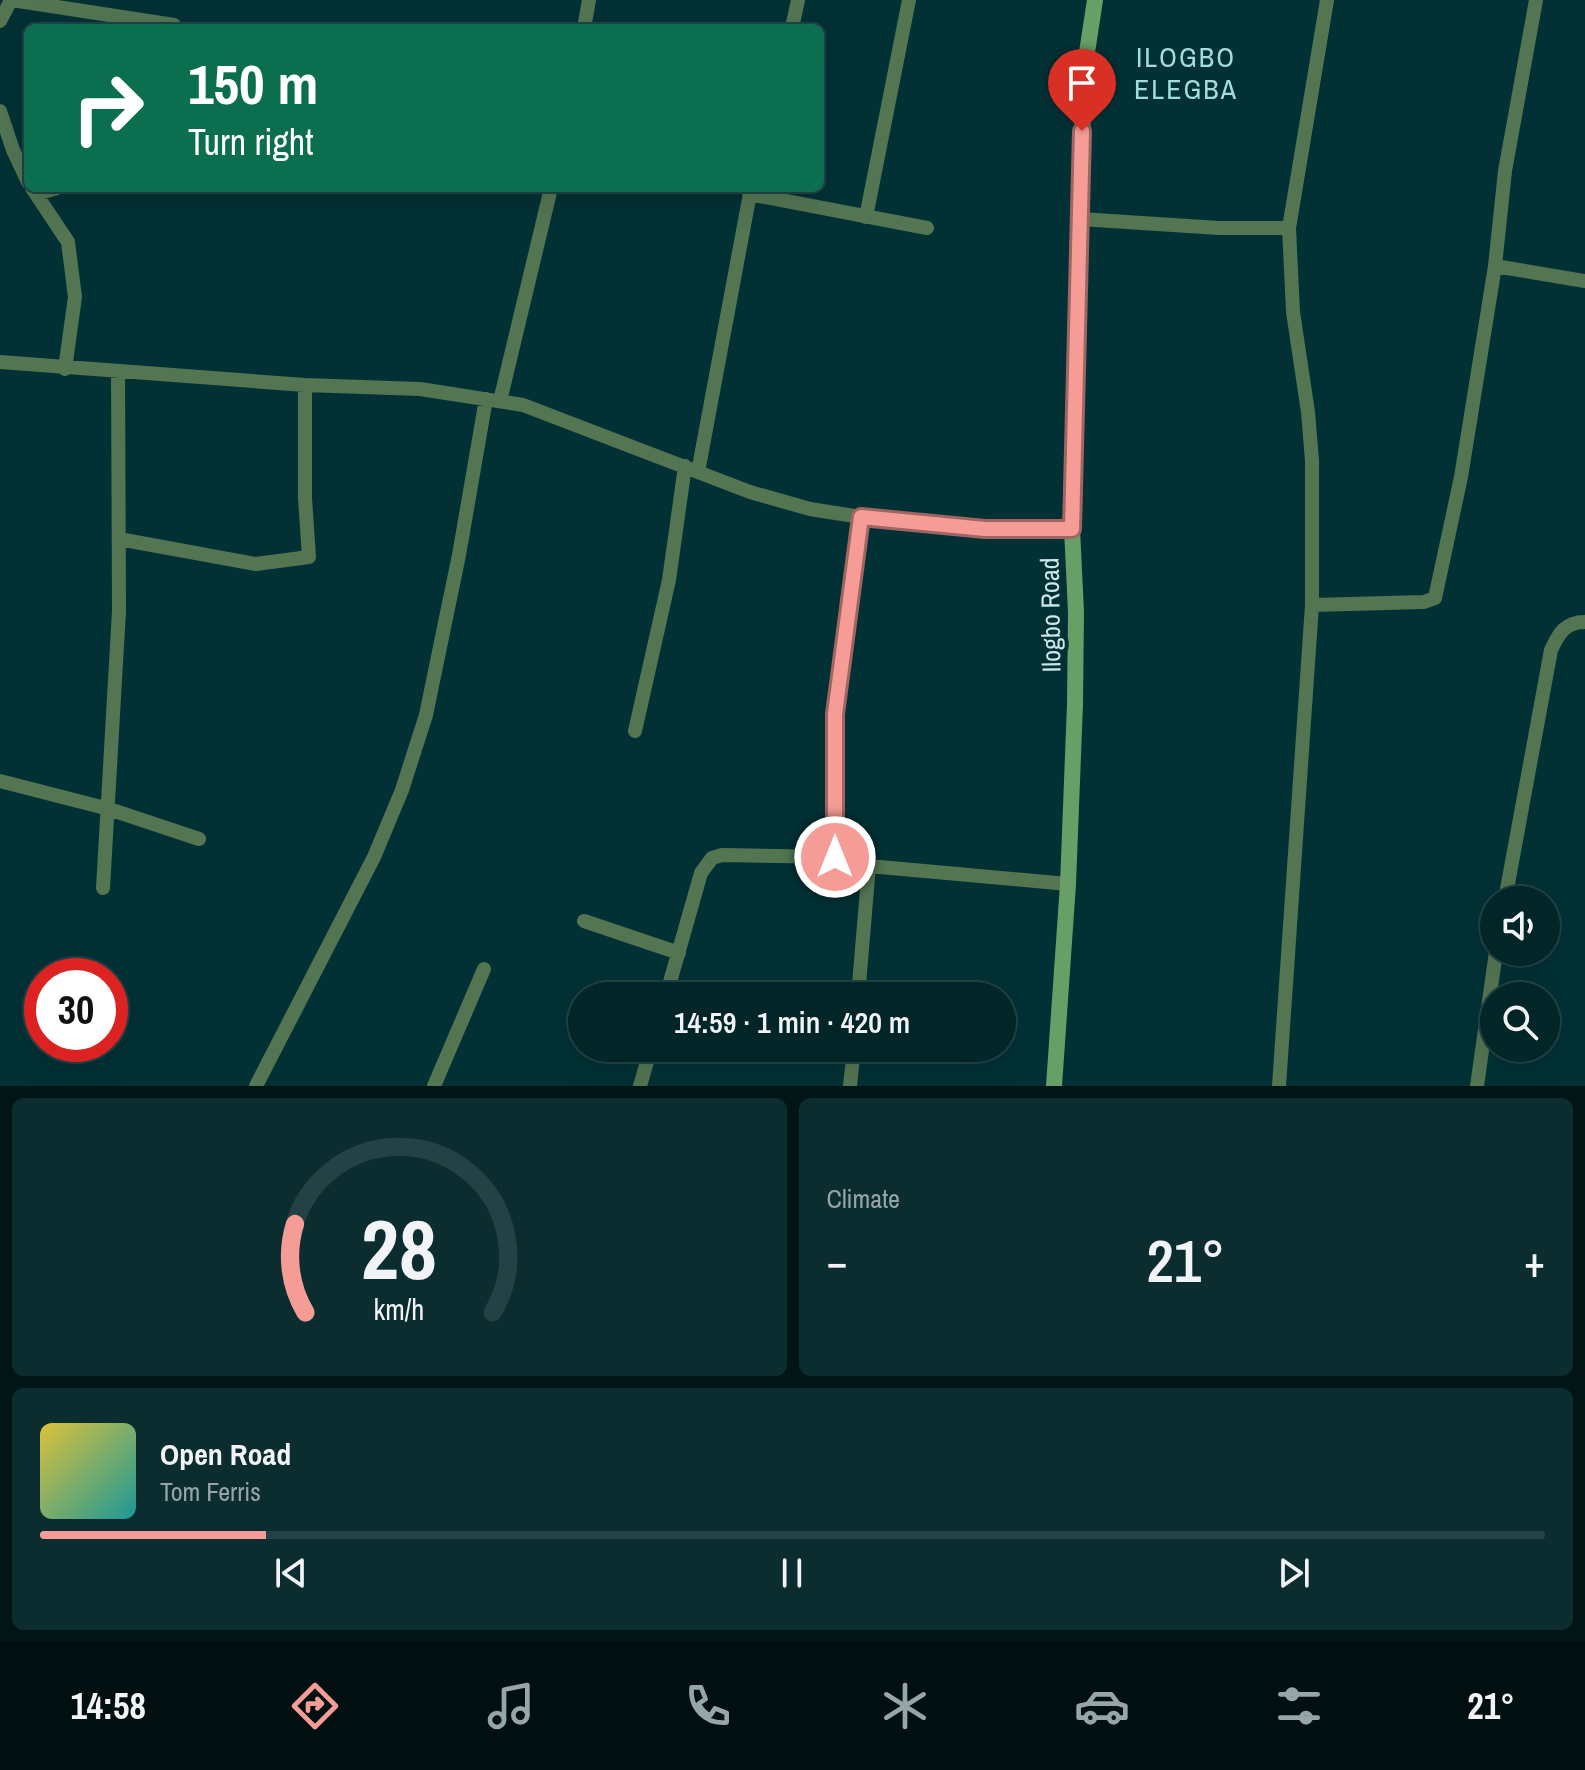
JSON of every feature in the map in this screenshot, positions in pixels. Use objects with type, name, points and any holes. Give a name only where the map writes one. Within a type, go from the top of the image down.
[{"type":"main road","name":"Ilogbo Road","points":[[1054,1086],[1068,884],[1075,704],[1076,612],[1072,529],[1084,72],[1095,0]]},
{"type":"street","points":[[0,21],[11,0],[167,24]]},
{"type":"street","points":[[585,24],[589,0]]},
{"type":"street","points":[[793,24],[798,0]]},
{"type":"street","points":[[866,217],[909,0]]},
{"type":"street","points":[[1279,1086],[1312,605],[1312,461],[1293,312],[1289,228],[1327,0]]},
{"type":"street","points":[[1312,605],[1424,602],[1435,598],[1461,477],[1495,266],[1505,171],[1536,0]]},
{"type":"street","points":[[0,111],[24,172]]},
{"type":"street","points":[[35,192],[68,242],[75,297],[65,369]]},
{"type":"street","points":[[256,1086],[374,857],[402,790],[429,702],[493,400],[550,192]]},
{"type":"street","points":[[635,731],[750,192]]},
{"type":"street","points":[[754,192],[927,228]]},
{"type":"street","points":[[1080,219],[1219,228],[1289,228]]},
{"type":"street","points":[[1495,266],[1585,281]]},
{"type":"street","points":[[0,362],[305,385],[420,389],[493,400],[523,405],[765,497],[810,509],[985,529],[1072,529]]},
{"type":"street","points":[[103,888],[119,611],[118,371]]},
{"type":"street","points":[[119,539],[256,564],[309,557],[305,498],[305,385]]},
{"type":"street","points":[[835,857],[835,714],[861,517]]},
{"type":"street","points":[[1508,886],[1551,650],[1560,632],[1572,622],[1585,622]]},
{"type":"street","points":[[0,781],[109,809],[199,839]]},
{"type":"street","points":[[670,982],[701,873],[712,858],[722,855],[835,857],[869,866],[1068,884]]},
{"type":"street","points":[[859,982],[869,866]]},
{"type":"street","points":[[584,921],[679,953]]},
{"type":"street","points":[[1477,1086],[1494,966]]},
{"type":"street","points":[[434,1086],[484,969]]},
{"type":"street","points":[[640,1086],[647,1062]]},
{"type":"street","points":[[850,1086],[853,1062]]},
{"type":"district","name":"ILOGBO ELEGBA","points":[[1186,73]]},
{"type":"route","points":[[835,857],[835,714],[861,517],[985,529],[1072,529],[1082,131]]}]
